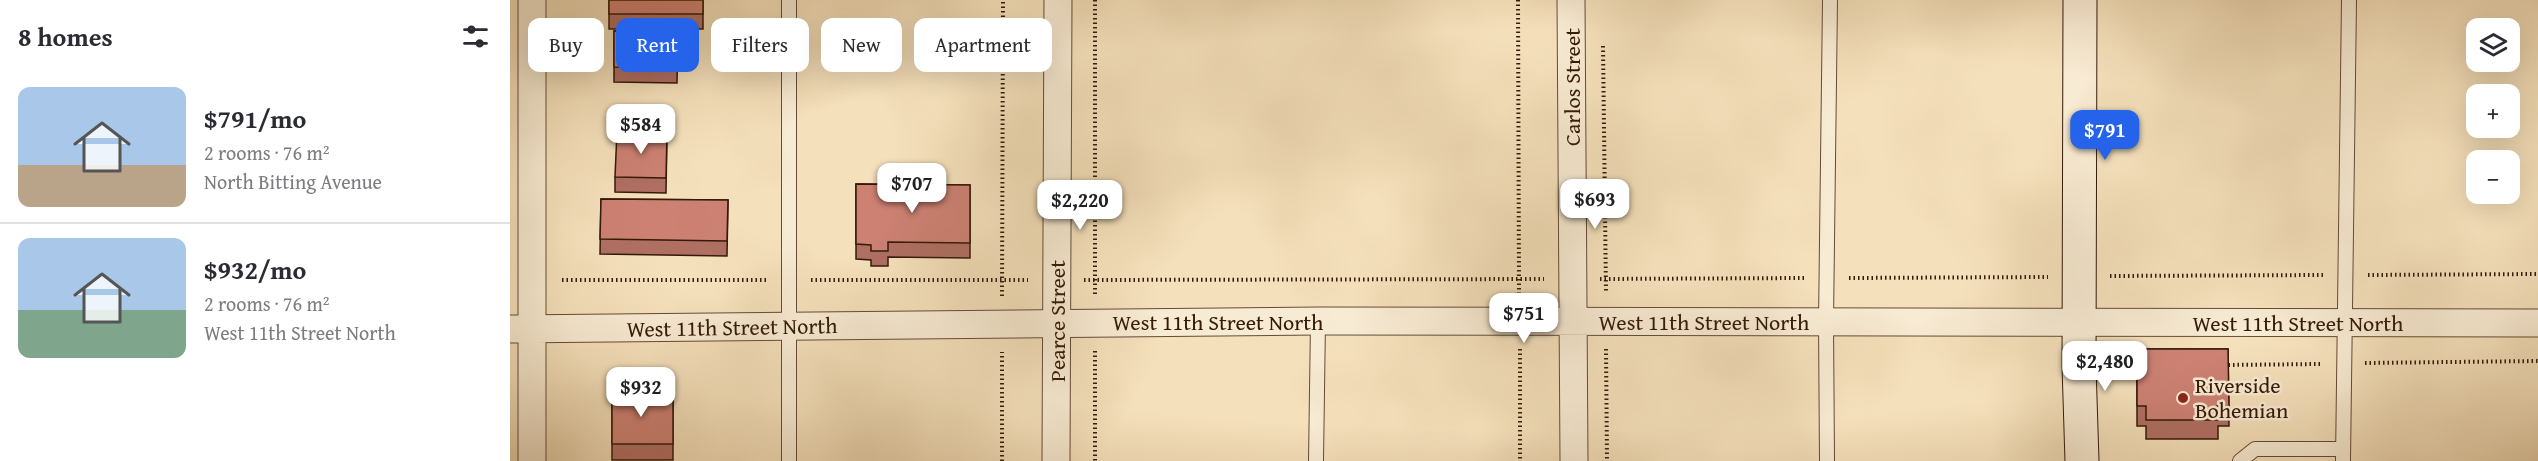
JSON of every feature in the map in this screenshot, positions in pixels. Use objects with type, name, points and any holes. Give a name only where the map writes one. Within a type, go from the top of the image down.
[{"type":"street","points":[[532,0],[532,280],[521,329],[532,461]]},
{"type":"street","name":"Pearce Street","points":[[1056,461],[1058,0]]},
{"type":"street","name":"Carlos Street","points":[[1571,0],[1574,461]]},
{"type":"street","points":[[2080,0],[2082,461]]},
{"type":"street","name":"West 11th Street North","points":[[521,329],[1318,321],[2538,323]]},
{"type":"lane","points":[[789,0],[789,461]]},
{"type":"lane","points":[[1827,461],[1826,322],[1830,0]]},
{"type":"lane","points":[[2240,461],[2255,449],[2343,455],[2349,0]]},
{"type":"lane","points":[[1316,461],[1318,321]]},
{"type":"path","points":[[1002,461],[1003,0]]},
{"type":"path","points":[[1095,0],[1095,461]]},
{"type":"path","points":[[1518,0],[1520,461]]},
{"type":"path","points":[[1603,35],[1607,461]]},
{"type":"path","points":[[532,280],[1606,279],[2538,274]]},
{"type":"building","points":[[609,0],[703,0],[703,14],[609,14]]},
{"type":"building","points":[[614,31],[616,31],[616,67],[614,67]]},
{"type":"building","points":[[617,131],[667,132],[666,178],[615,177]]},
{"type":"building","points":[[856,184],[970,185],[970,243],[888,242],[888,251],[871,251],[871,245],[856,244]]},
{"type":"building","points":[[601,199],[728,200],[727,241],[600,239]]},
{"type":"building","name":"Riverside Bohemian","points":[[2137,349],[2228,349],[2229,406],[2217,406],[2218,420],[2146,420],[2146,406],[2137,406]]},
{"type":"building","points":[[612,387],[636,387],[636,396],[673,396],[673,444],[612,444]]},
{"type":"place","name":"Riverside Bohemian","points":[[2183,398]]}]
